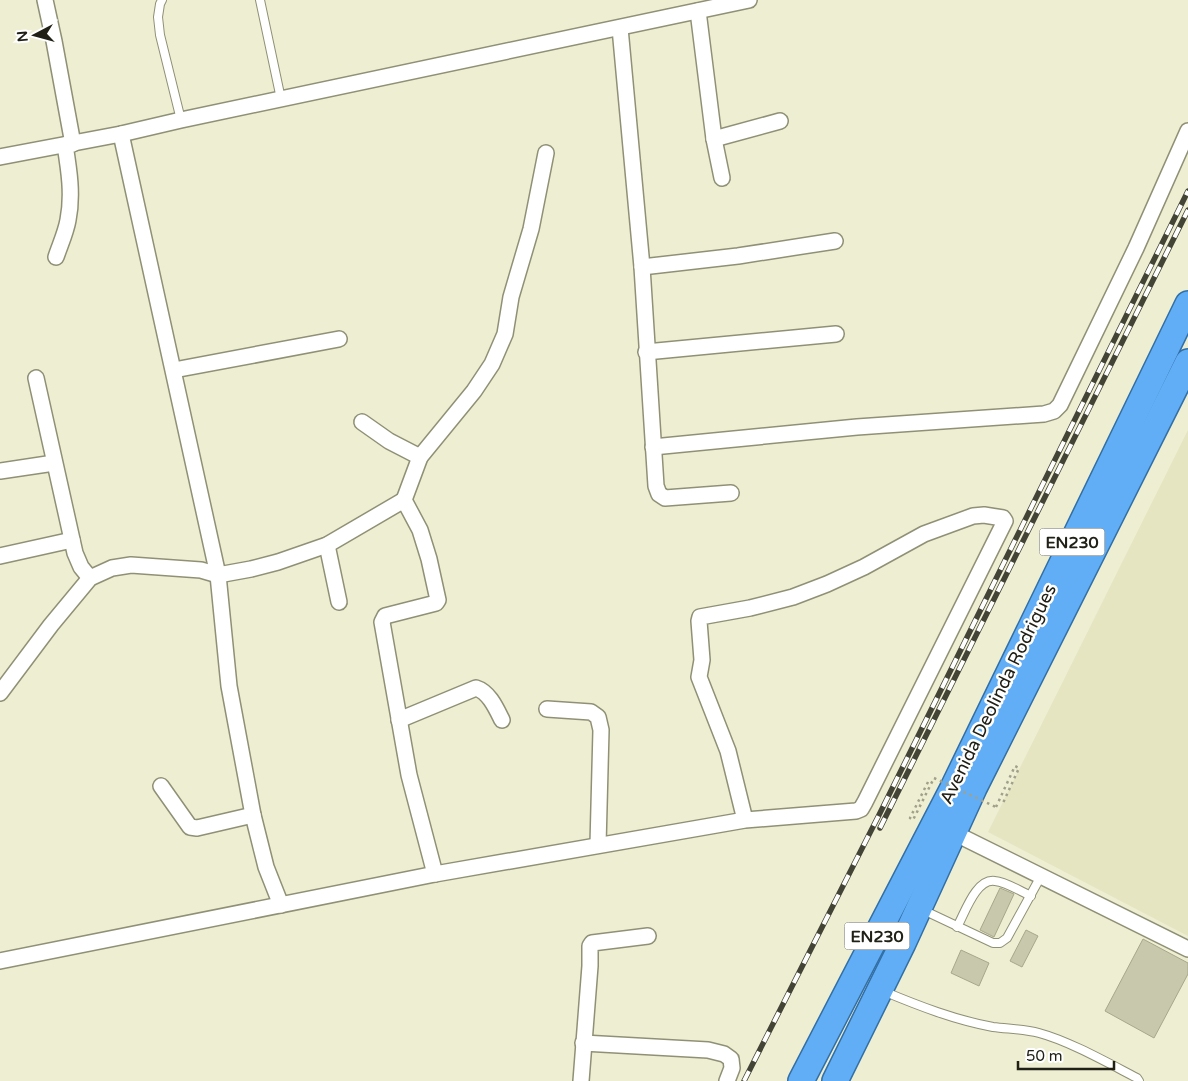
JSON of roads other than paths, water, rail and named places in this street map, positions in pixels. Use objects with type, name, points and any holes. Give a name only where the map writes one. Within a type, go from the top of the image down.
[{"type":"highway","name":"Avenida Deolinda Rodrigues","points":[[802,1081],[952,790],[1188,304]]},
{"type":"highway","name":"Avenida Deolinda Rodrigues","points":[[835,1081],[918,909],[952,832],[1188,362]]},
{"type":"street","points":[[45,0],[69,144],[70,202],[68,222],[56,257]]},
{"type":"street","points":[[0,157],[121,134],[749,0]]},
{"type":"street","points":[[698,11],[714,139],[722,178]]},
{"type":"street","points":[[620,28],[642,267],[656,486],[659,494],[665,498],[731,493]]},
{"type":"street","points":[[714,139],[780,121]]},
{"type":"street","points":[[653,447],[857,426],[1044,414],[1054,411],[1060,404],[1136,248],[1188,131]]},
{"type":"street","points":[[121,134],[218,575],[229,686],[253,815],[266,867],[281,905]]},
{"type":"street","points":[[0,694],[51,625],[90,578],[112,568],[132,565],[201,570],[218,575],[251,569],[327,545],[404,500],[420,456],[474,391],[492,364],[505,334],[511,297],[531,228],[546,153]]},
{"type":"street","points":[[642,267],[738,256],[836,241]]},
{"type":"street","points":[[646,352],[836,334]]},
{"type":"street","points":[[174,370],[339,339]]},
{"type":"street","points":[[36,378],[72,540],[81,567],[90,578]]},
{"type":"street","points":[[362,422],[389,441],[420,456]]},
{"type":"street","points":[[0,471],[54,463]]},
{"type":"street","points":[[404,500],[420,530],[430,559],[438,596],[436,603],[385,616],[382,622],[392,670],[409,775],[435,874]]},
{"type":"street","points":[[0,961],[435,874],[598,845],[745,820],[856,811],[861,808],[1005,521],[1003,518],[984,515],[973,516],[924,534],[864,567],[793,597],[750,608],[700,617],[702,660],[700,677],[728,751],[745,820]]},
{"type":"street","points":[[0,556],[72,540]]},
{"type":"street","points":[[327,545],[339,602]]},
{"type":"street","points":[[399,720],[476,688],[482,690],[495,705],[502,720]]},
{"type":"street","points":[[547,709],[591,712],[598,717],[601,730],[598,845]]},
{"type":"street","points":[[162,786],[190,827],[197,828],[253,815]]},
{"type":"street","points":[[952,832],[1188,949]]},
{"type":"street","points":[[581,1081],[590,946],[592,943],[648,936]]},
{"type":"street","points":[[583,1043],[708,1050],[724,1054],[731,1059],[732,1068],[727,1081]]},
{"type":"lane","points":[[162,0],[158,16],[160,35],[181,120]]},
{"type":"lane","points":[[260,0],[281,99]]},
{"type":"lane","points":[[918,909],[993,943],[1000,943],[1007,938],[1041,876]]},
{"type":"lane","points":[[957,926],[978,887],[988,881],[996,880],[1031,896]]},
{"type":"lane","points":[[879,990],[925,1009],[994,1027],[1018,1029],[1047,1036],[1109,1064],[1137,1078],[1139,1081]]},
{"type":"railway","points":[[744,1081],[879,815],[1188,191]]},
{"type":"railway","points":[[880,828],[1188,210]]}]
